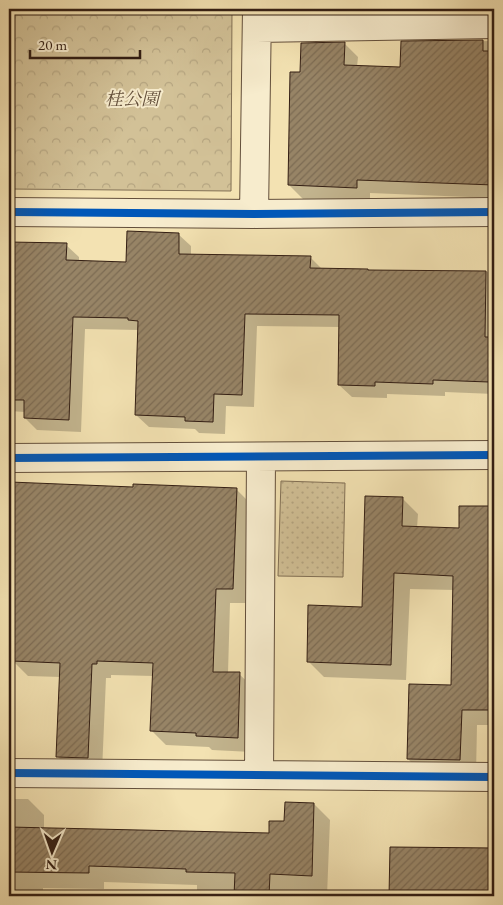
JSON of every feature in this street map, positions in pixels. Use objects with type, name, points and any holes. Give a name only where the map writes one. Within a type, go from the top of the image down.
[{"type":"street","points":[[254,214],[257,18],[494,24]]},
{"type":"street","points":[[9,212],[254,214],[494,212]]},
{"type":"street","points":[[9,458],[494,455]]},
{"type":"street","points":[[259,775],[261,457]]},
{"type":"street","points":[[9,773],[494,777]]},
{"type":"green space","name":"桂公園","points":[[9,9],[232,9],[231,191],[9,189]]},
{"type":"green space","points":[[281,481],[345,483],[343,577],[278,576]]},
{"type":"building","points":[[301,9],[345,9],[345,11],[301,12]]},
{"type":"building","points":[[483,40],[483,51],[494,51],[494,185],[357,180],[357,188],[288,185],[290,72],[300,72],[301,43],[345,42],[344,65],[400,67],[401,41]]},
{"type":"building","points":[[127,231],[179,233],[179,254],[311,256],[310,268],[486,271],[485,337],[491,337],[489,382],[433,380],[433,384],[375,382],[375,386],[338,385],[339,315],[245,314],[242,395],[214,394],[213,422],[185,421],[185,417],[135,415],[138,321],[128,320],[128,318],[73,317],[69,420],[24,418],[24,400],[9,400],[9,242],[67,243],[66,260],[126,262]]},
{"type":"building","points":[[10,482],[133,487],[133,484],[237,488],[233,589],[216,589],[213,672],[240,672],[238,738],[196,736],[196,733],[150,731],[153,663],[97,661],[97,664],[92,664],[88,758],[56,757],[60,663],[12,661],[13,610],[9,610]]},
{"type":"building","points":[[365,496],[403,497],[402,526],[459,528],[459,506],[494,506],[494,710],[462,710],[460,760],[407,759],[409,684],[451,685],[453,576],[394,573],[391,665],[307,662],[308,605],[362,607]]},
{"type":"building","points":[[285,802],[314,803],[312,876],[270,874],[269,896],[234,896],[235,873],[186,872],[186,869],[89,866],[89,873],[9,872],[9,827],[269,833],[269,821],[284,821]]},
{"type":"building","points":[[390,847],[494,848],[494,896],[389,896]]},
{"type":"cycle path","points":[[9,212],[254,214],[494,212]]},
{"type":"cycle path","points":[[9,458],[494,455]]},
{"type":"cycle path","points":[[9,773],[494,777]]}]
